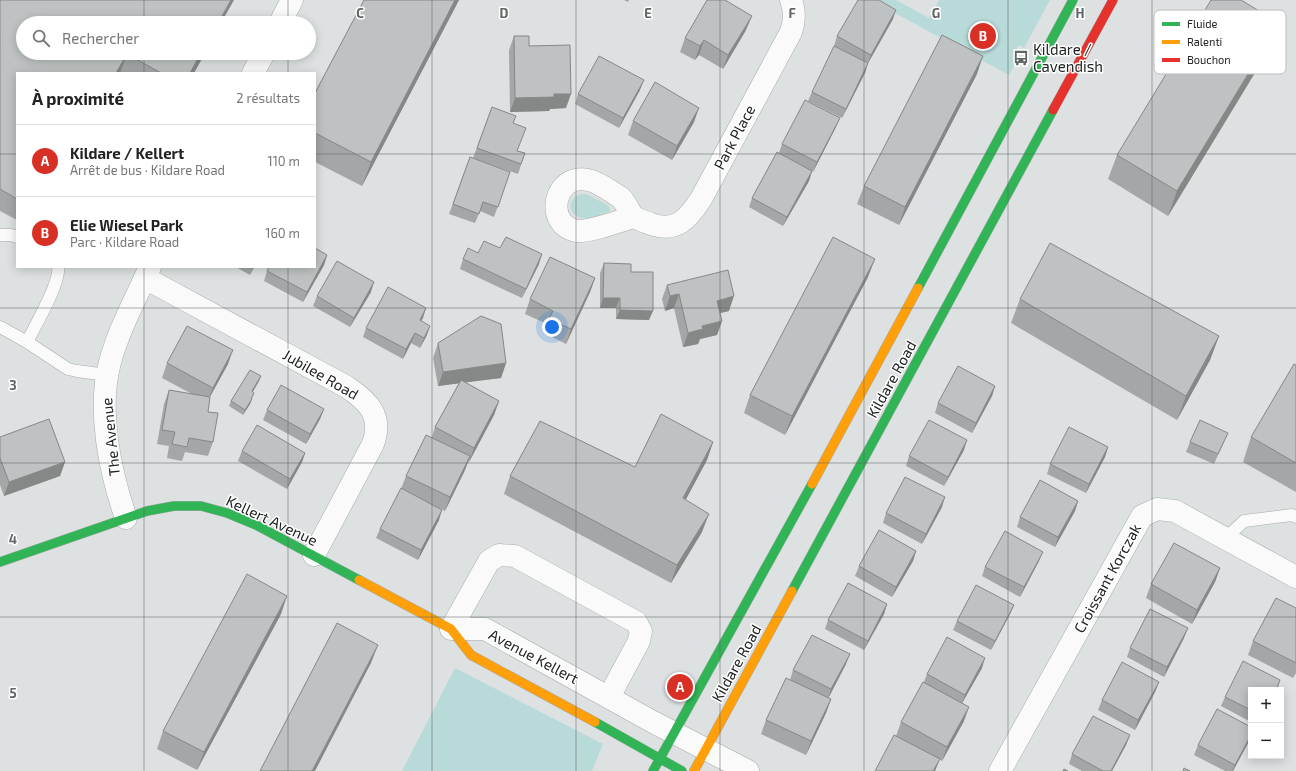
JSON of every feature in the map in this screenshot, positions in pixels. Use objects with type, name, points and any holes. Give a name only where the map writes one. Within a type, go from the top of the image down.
[{"type":"street","points":[[284,16],[292,0]]},
{"type":"street","name":"Park Place","points":[[633,217],[658,227],[672,227],[687,218],[694,210],[791,32],[794,24],[794,16],[791,0]]},
{"type":"street","name":"Kildare Road","points":[[654,771],[835,443],[1073,0]]},
{"type":"street","name":"Kildare Road","points":[[694,771],[1113,0]]},
{"type":"street","points":[[254,72],[260,60]]},
{"type":"street","name":"The Avenue","points":[[126,518],[115,482],[108,438],[105,397],[107,375],[114,348],[148,272]]},
{"type":"street","name":"Jubilee Road","points":[[148,272],[347,387],[366,401],[371,409],[375,418],[376,427],[376,436],[373,444],[314,555]]},
{"type":"street","name":"Kellert Avenue","points":[[0,562],[126,518],[163,507],[187,506],[214,508],[256,525],[451,630]]},
{"type":"street","name":"Croissant Korczak","points":[[1000,771],[1142,516],[1157,509],[1175,511],[1296,577]]},
{"type":"street","points":[[451,630],[489,561],[499,555],[515,556],[629,618],[636,622],[639,626],[641,635],[639,641],[609,697]]},
{"type":"street","name":"Avenue Kellert","points":[[451,630],[485,629],[653,722],[748,771]]},
{"type":"street","name":"Avenue Kellert","points":[[451,630],[471,655],[682,771]]},
{"type":"lane","points":[[0,235],[16,237]]},
{"type":"lane","points":[[27,342],[52,290],[59,272],[58,268]]},
{"type":"lane","points":[[0,327],[27,342],[68,369],[107,375]]},
{"type":"lane","points":[[1226,538],[1244,521],[1292,515],[1296,517]]},
{"type":"shaded area","points":[[871,0],[896,0],[929,18],[939,0],[1050,0],[1024,48],[1019,45],[1013,55],[1018,59],[1009,75]]},
{"type":"shaded area","points":[[586,194],[608,205],[610,211],[588,218],[577,216],[571,210],[571,203],[576,196]]},
{"type":"shaded area","points":[[455,668],[603,744],[592,771],[402,771]]},
{"type":"building","points":[[0,0],[231,0],[222,16],[16,16],[16,60],[124,60],[117,72],[16,72],[16,198],[0,189]]},
{"type":"building","points":[[364,0],[455,0],[371,162],[316,134],[316,91]]},
{"type":"building","points":[[707,0],[725,0],[752,16],[728,55],[704,40],[700,46],[685,38]]},
{"type":"building","points":[[858,0],[879,0],[896,10],[871,55],[837,36]]},
{"type":"building","points":[[1211,0],[1241,0],[1258,10],[1205,10]]},
{"type":"building","points":[[942,35],[983,56],[905,207],[864,186]]},
{"type":"building","points":[[514,36],[529,36],[529,46],[570,45],[571,94],[554,94],[554,97],[515,98]]},
{"type":"building","points":[[834,46],[868,63],[846,109],[812,92]]},
{"type":"building","points":[[599,56],[644,80],[623,118],[578,94]]},
{"type":"building","points":[[138,60],[197,60],[191,72],[159,72]]},
{"type":"building","points":[[1166,74],[1248,74],[1177,191],[1117,155]]},
{"type":"building","points":[[655,82],[699,108],[677,146],[633,121]]},
{"type":"building","points":[[805,100],[840,118],[817,162],[782,144]]},
{"type":"building","points":[[492,107],[516,116],[513,123],[526,128],[517,151],[525,153],[521,164],[477,148]]},
{"type":"building","points":[[777,152],[812,171],[787,217],[752,198]]},
{"type":"building","points":[[470,157],[510,172],[498,207],[483,202],[479,214],[453,204]]},
{"type":"building","points":[[506,237],[542,254],[526,289],[463,259],[468,248],[478,253],[484,241],[500,248]]},
{"type":"building","points":[[833,237],[875,259],[792,416],[750,395]]},
{"type":"building","points":[[1050,243],[1219,336],[1186,396],[1020,299]]},
{"type":"building","points":[[316,249],[327,255],[307,292],[267,271],[268,268],[316,268]]},
{"type":"building","points":[[550,257],[595,278],[571,329],[549,319],[553,311],[530,299]]},
{"type":"building","points":[[337,261],[374,282],[354,318],[317,296]]},
{"type":"building","points":[[604,263],[631,264],[631,272],[653,272],[653,311],[620,310],[620,298],[603,298]]},
{"type":"building","points":[[728,270],[734,296],[717,301],[722,321],[702,326],[703,329],[688,333],[679,294],[670,296],[667,285]]},
{"type":"building","points":[[388,287],[426,308],[420,320],[430,326],[424,338],[415,333],[406,349],[366,328]]},
{"type":"building","points":[[481,316],[501,324],[506,363],[443,372],[438,343]]},
{"type":"building","points":[[187,326],[233,350],[213,388],[167,363]]},
{"type":"building","points":[[1294,364],[1296,365],[1296,463],[1251,437]]},
{"type":"building","points":[[958,366],[995,386],[976,423],[938,403]]},
{"type":"building","points":[[250,370],[261,376],[252,391],[254,393],[252,399],[245,410],[231,401]]},
{"type":"building","points":[[461,380],[499,401],[474,448],[435,427]]},
{"type":"building","points":[[281,385],[324,409],[310,434],[267,410]]},
{"type":"building","points":[[169,390],[210,397],[208,412],[218,413],[213,442],[189,438],[187,447],[172,444],[175,432],[162,430]]},
{"type":"building","points":[[661,414],[713,442],[683,498],[709,514],[677,565],[510,476],[540,421],[635,467]]},
{"type":"building","points":[[49,419],[65,462],[9,482],[0,458],[0,437]]},
{"type":"building","points":[[929,420],[967,440],[948,477],[909,456]]},
{"type":"building","points":[[1200,420],[1228,433],[1218,454],[1190,442]]},
{"type":"building","points":[[257,425],[305,453],[290,479],[242,451]]},
{"type":"building","points":[[1069,427],[1108,447],[1089,484],[1050,464]]},
{"type":"building","points":[[426,435],[470,456],[450,497],[406,476]]},
{"type":"building","points":[[905,477],[945,497],[926,534],[886,513]]},
{"type":"building","points":[[1040,480],[1078,501],[1058,537],[1020,517]]},
{"type":"building","points":[[401,488],[442,510],[421,550],[380,529]]},
{"type":"building","points":[[879,530],[916,551],[896,587],[859,566]]},
{"type":"building","points":[[1005,531],[1043,552],[1024,587],[985,567]]},
{"type":"building","points":[[1174,543],[1220,568],[1197,610],[1151,584]]},
{"type":"building","points":[[247,574],[287,596],[204,752],[163,731]]},
{"type":"building","points":[[848,583],[887,604],[868,641],[828,620]]},
{"type":"building","points":[[976,585],[1014,605],[995,641],[957,621]]},
{"type":"building","points":[[1276,598],[1296,608],[1296,663],[1253,641]]},
{"type":"building","points":[[1150,609],[1188,628],[1167,667],[1130,648]]},
{"type":"building","points":[[337,623],[378,645],[312,771],[260,771]]},
{"type":"building","points":[[812,635],[850,654],[831,689],[793,670]]},
{"type":"building","points":[[947,637],[985,658],[965,695],[927,674]]},
{"type":"building","points":[[1243,661],[1280,680],[1277,687],[1248,687],[1248,708],[1225,697]]},
{"type":"building","points":[[1122,662],[1159,682],[1138,720],[1102,700]]},
{"type":"building","points":[[786,678],[831,699],[811,741],[766,720]]},
{"type":"building","points":[[923,682],[969,707],[947,747],[901,722]]},
{"type":"building","points":[[1217,709],[1248,725],[1248,741],[1235,765],[1198,745]]},
{"type":"building","points":[[1093,716],[1130,735],[1111,771],[1103,771],[1072,754]]},
{"type":"building","points":[[894,735],[940,759],[933,771],[875,771]]},
{"type":"building","points":[[1184,768],[1190,771],[1183,771]]},
{"type":"traffic: fast","points":[[918,288],[1073,0]]},
{"type":"traffic: fast","points":[[792,591],[1053,110]]},
{"type":"traffic: fast","points":[[653,771],[812,484]]},
{"type":"traffic: fast","points":[[0,562],[147,511],[174,506],[201,506],[227,513],[256,525],[359,580]]},
{"type":"traffic: fast","points":[[595,722],[682,771]]},
{"type":"traffic: slow","points":[[812,484],[918,288]]},
{"type":"traffic: slow","points":[[359,580],[451,629],[471,655],[595,722]]},
{"type":"traffic: slow","points":[[694,771],[792,591]]},
{"type":"traffic: jam","points":[[1053,110],[1113,0]]},
{"type":"place","name":"Elie Wiesel Park","points":[[983,36]]},
{"type":"place","name":"Kildare / Cavendish","points":[[1021,58]]},
{"type":"place","name":"Kildare / Kellert","points":[[680,687]]}]
